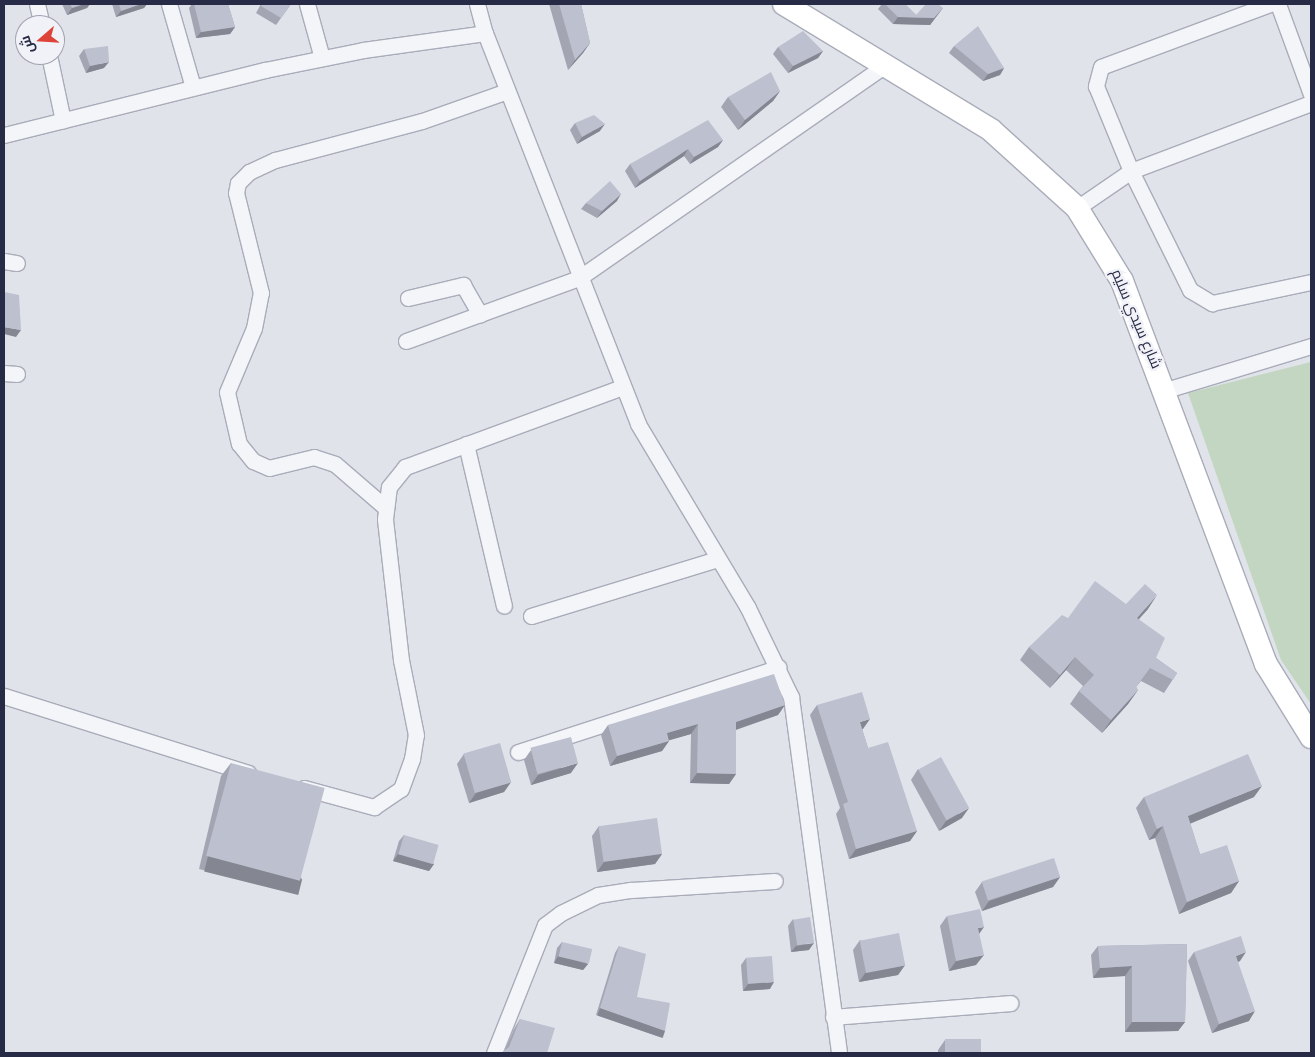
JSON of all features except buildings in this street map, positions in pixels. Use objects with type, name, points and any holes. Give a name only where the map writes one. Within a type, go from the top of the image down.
[{"type":"main road","name":"شارع سيدي سليم","points":[[784,4],[887,64],[991,130],[1077,208],[1122,281],[1166,390],[1266,664],[1311,737]]},
{"type":"street","points":[[169,4],[193,87]]},
{"type":"street","points":[[307,4],[322,58]]},
{"type":"street","points":[[478,4],[485,33],[507,91],[638,424],[779,667],[797,730],[839,1053]]},
{"type":"street","points":[[1270,4],[1101,67],[1096,86],[1131,171],[1190,290],[1199,298],[1212,304],[1311,282]]},
{"type":"street","points":[[1278,4],[1311,94]]},
{"type":"street","points":[[4,135],[193,87],[322,58],[485,33]]},
{"type":"street","points":[[406,341],[579,278],[887,64]]},
{"type":"street","points":[[50,65],[63,121]]},
{"type":"street","points":[[386,508],[335,464],[314,457],[269,468],[253,461],[238,444],[227,392],[254,328],[260,292],[236,193],[238,183],[249,172],[275,160],[422,120],[507,91]]},
{"type":"street","points":[[1077,208],[1131,171],[1311,103]]},
{"type":"street","points":[[408,298],[463,285],[480,314]]},
{"type":"street","points":[[1166,390],[1311,346]]},
{"type":"street","points":[[284,782],[374,807],[401,789],[412,759],[416,734],[400,651],[386,508],[389,487],[405,466],[622,387]]},
{"type":"street","points":[[466,444],[504,606]]},
{"type":"street","points":[[531,616],[718,559]]},
{"type":"street","points":[[518,752],[779,667]]},
{"type":"street","points":[[4,696],[266,778]]},
{"type":"street","points":[[494,1053],[545,926],[561,913],[598,895],[631,890],[775,881]]},
{"type":"street","points":[[833,1017],[1010,1003]]},
{"type":"green space","points":[[1311,362],[1311,704],[1281,660],[1188,393]]}]
